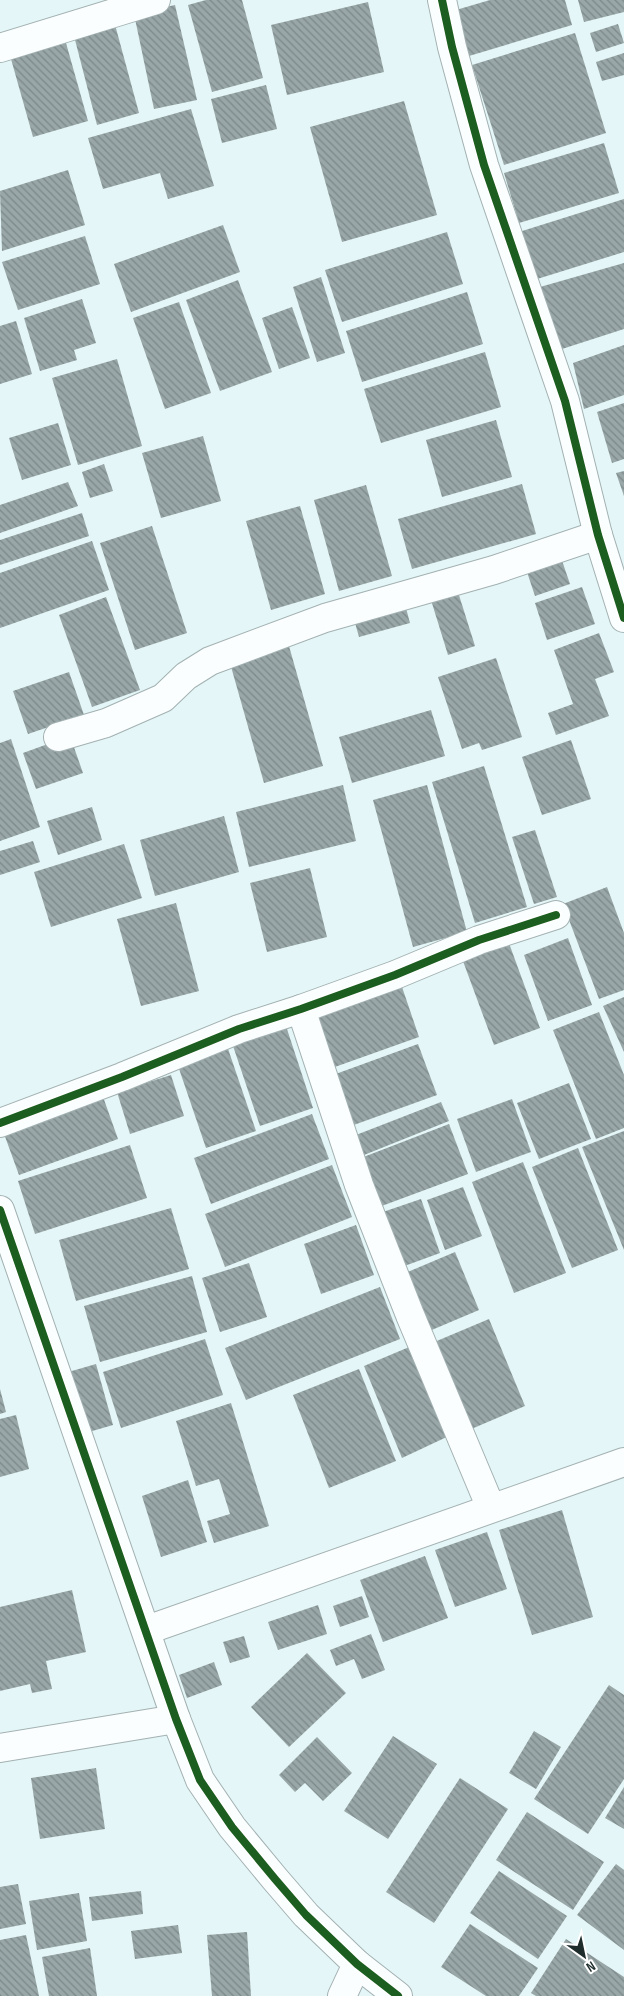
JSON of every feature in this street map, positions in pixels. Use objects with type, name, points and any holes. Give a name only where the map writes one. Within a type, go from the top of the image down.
[{"type":"street","points":[[0,48],[156,0]]},
{"type":"street","points":[[442,0],[452,47],[484,165],[565,401],[598,535],[624,618]]},
{"type":"street","points":[[58,737],[106,722],[163,698],[186,676],[210,661],[325,618],[494,570],[598,535]]},
{"type":"street","points":[[0,1123],[239,1029],[301,1010],[395,975],[479,940],[556,914]]},
{"type":"street","points":[[301,1010],[360,1185],[410,1315],[491,1508]]},
{"type":"street","points":[[0,1210],[147,1630],[176,1719],[200,1780],[232,1827],[306,1915],[357,1964],[398,1996]]},
{"type":"street","points":[[147,1630],[624,1462]]},
{"type":"street","points":[[0,1748],[176,1719]]},
{"type":"street","points":[[342,1996],[357,1964]]},
{"type":"building","points":[[206,0],[242,0],[263,78],[212,92],[188,5]]},
{"type":"building","points":[[490,0],[565,0],[572,25],[469,56],[456,10]]},
{"type":"building","points":[[578,0],[624,0],[624,12],[584,22]]},
{"type":"building","points":[[368,2],[384,72],[287,95],[271,25]]},
{"type":"building","points":[[175,5],[197,100],[154,109],[134,14]]},
{"type":"building","points":[[114,21],[139,113],[97,125],[73,32]]},
{"type":"building","points":[[618,24],[624,43],[596,52],[590,33]]},
{"type":"building","points":[[575,33],[606,133],[504,165],[472,65]]},
{"type":"building","points":[[66,43],[88,121],[33,137],[11,59]]},
{"type":"building","points":[[624,53],[624,75],[602,81],[596,62]]},
{"type":"building","points":[[266,85],[277,129],[222,143],[211,99]]},
{"type":"building","points":[[404,101],[437,215],[342,242],[310,127]]},
{"type":"building","points":[[191,109],[214,186],[168,199],[160,173],[103,189],[88,138]]},
{"type":"building","points":[[604,143],[619,193],[519,223],[504,173]]},
{"type":"building","points":[[68,170],[85,225],[2,251],[0,191]]},
{"type":"building","points":[[624,199],[624,252],[534,280],[519,232]]},
{"type":"building","points":[[223,225],[240,272],[131,312],[114,264]]},
{"type":"building","points":[[447,232],[463,284],[342,322],[325,270]]},
{"type":"building","points":[[85,236],[100,284],[18,310],[2,262]]},
{"type":"building","points":[[624,263],[624,329],[562,349],[540,287]]},
{"type":"building","points":[[321,277],[345,353],[317,362],[293,287]]},
{"type":"building","points":[[238,280],[272,372],[220,391],[186,300]]},
{"type":"building","points":[[467,292],[483,344],[362,382],[346,331]]},
{"type":"building","points":[[82,299],[96,343],[74,350],[77,360],[40,371],[24,318]]},
{"type":"building","points":[[179,302],[211,393],[165,409],[133,318]]},
{"type":"building","points":[[292,307],[310,358],[279,369],[262,318]]},
{"type":"building","points":[[16,321],[32,374],[0,384],[0,326]]},
{"type":"building","points":[[624,345],[624,395],[584,409],[573,363]]},
{"type":"building","points":[[485,352],[501,407],[381,443],[364,389]]},
{"type":"building","points":[[117,359],[142,446],[78,465],[52,378]]},
{"type":"building","points":[[624,403],[624,459],[612,463],[597,412]]},
{"type":"building","points":[[496,420],[512,477],[442,497],[426,440]]},
{"type":"building","points":[[58,423],[71,465],[22,480],[9,438]]},
{"type":"building","points":[[203,436],[221,501],[161,518],[142,453]]},
{"type":"building","points":[[104,464],[113,491],[90,498],[82,472]]},
{"type":"building","points":[[624,471],[624,496],[616,473]]},
{"type":"building","points":[[68,482],[78,506],[0,533],[0,505]]},
{"type":"building","points":[[522,484],[536,534],[412,569],[398,519]]},
{"type":"building","points":[[366,485],[392,576],[339,591],[314,500]]},
{"type":"building","points":[[300,506],[325,594],[271,610],[246,521]]},
{"type":"building","points":[[82,513],[89,536],[0,565],[0,540]]},
{"type":"building","points":[[152,526],[187,633],[135,650],[100,543]]},
{"type":"building","points":[[92,541],[109,590],[0,628],[0,573]]},
{"type":"building","points":[[559,552],[570,584],[535,596],[524,563]]},
{"type":"building","points":[[582,587],[595,624],[547,640],[535,603]]},
{"type":"building","points":[[458,592],[475,646],[448,655],[431,600]]},
{"type":"building","points":[[106,597],[140,690],[92,707],[59,615]]},
{"type":"building","points":[[403,597],[410,623],[359,637],[352,612]]},
{"type":"building","points":[[599,633],[614,672],[595,679],[609,716],[556,735],[548,713],[573,704],[554,650]]},
{"type":"building","points":[[287,639],[323,766],[264,783],[228,656]]},
{"type":"building","points":[[496,658],[522,737],[482,750],[479,743],[462,749],[438,677]]},
{"type":"building","points":[[69,672],[84,715],[28,734],[13,691]]},
{"type":"building","points":[[431,710],[445,756],[352,783],[339,737]]},
{"type":"building","points":[[70,736],[83,773],[36,789],[23,753]]},
{"type":"building","points":[[11,739],[40,827],[0,841],[0,743]]},
{"type":"building","points":[[571,740],[591,799],[542,815],[522,757]]},
{"type":"building","points":[[484,766],[527,907],[475,923],[432,782]]},
{"type":"building","points":[[343,785],[356,841],[249,867],[236,812]]},
{"type":"building","points":[[427,785],[467,932],[413,947],[373,800]]},
{"type":"building","points":[[92,807],[102,840],[58,855],[47,821]]},
{"type":"building","points":[[224,816],[239,872],[155,896],[140,840]]},
{"type":"building","points":[[535,830],[557,897],[534,904],[512,837]]},
{"type":"building","points":[[33,841],[40,862],[0,875],[0,851]]},
{"type":"building","points":[[124,844],[142,898],[51,927],[34,872]]},
{"type":"building","points":[[310,868],[327,937],[267,952],[250,883]]},
{"type":"building","points":[[607,887],[624,933],[624,990],[599,999],[563,904]]},
{"type":"building","points":[[176,903],[199,991],[141,1006],[117,919]]},
{"type":"building","points":[[506,935],[540,1028],[494,1045],[460,953]]},
{"type":"building","points":[[568,938],[592,1005],[548,1021],[524,955]]},
{"type":"building","points":[[401,984],[419,1037],[332,1068],[314,1015]]},
{"type":"building","points":[[624,997],[624,1052],[603,1006]]},
{"type":"building","points":[[599,1012],[624,1075],[624,1128],[596,1139],[553,1030]]},
{"type":"building","points":[[283,1017],[313,1108],[260,1126],[229,1034]]},
{"type":"building","points":[[225,1040],[256,1131],[206,1148],[175,1057]]},
{"type":"building","points":[[418,1044],[437,1095],[351,1126],[333,1075]]},
{"type":"building","points":[[171,1075],[184,1116],[130,1134],[117,1092]]},
{"type":"building","points":[[569,1083],[591,1139],[539,1159],[517,1103]]},
{"type":"building","points":[[102,1094],[118,1139],[19,1175],[3,1131]]},
{"type":"building","points":[[512,1099],[531,1152],[476,1172],[457,1119]]},
{"type":"building","points":[[441,1102],[449,1121],[364,1155],[356,1135]]},
{"type":"building","points":[[312,1114],[329,1159],[211,1204],[194,1158]]},
{"type":"building","points":[[449,1124],[468,1174],[379,1207],[361,1158]]},
{"type":"building","points":[[624,1131],[624,1250],[582,1147]]},
{"type":"building","points":[[130,1145],[147,1198],[35,1234],[18,1181]]},
{"type":"building","points":[[578,1148],[618,1250],[572,1268],[532,1167]]},
{"type":"building","points":[[523,1162],[566,1273],[514,1293],[472,1182]]},
{"type":"building","points":[[332,1165],[352,1217],[225,1267],[205,1214]]},
{"type":"building","points":[[463,1187],[482,1236],[445,1250],[427,1200]]},
{"type":"building","points":[[421,1199],[440,1253],[399,1268],[380,1213]]},
{"type":"building","points":[[171,1208],[189,1269],[76,1301],[59,1240]]},
{"type":"building","points":[[356,1225],[374,1275],[321,1294],[304,1244]]},
{"type":"building","points":[[455,1252],[479,1310],[427,1332],[403,1274]]},
{"type":"building","points":[[249,1263],[267,1317],[220,1332],[202,1278]]},
{"type":"building","points":[[192,1276],[207,1332],[100,1362],[84,1306]]},
{"type":"building","points":[[380,1287],[400,1339],[246,1400],[225,1348]]},
{"type":"building","points":[[489,1319],[525,1406],[469,1430],[432,1343]]},
{"type":"building","points":[[205,1339],[223,1395],[121,1428],[103,1372]]},
{"type":"building","points":[[414,1345],[451,1435],[402,1458],[364,1366]]},
{"type":"building","points":[[96,1364],[113,1425],[82,1434],[65,1373]]},
{"type":"building","points":[[359,1369],[396,1461],[329,1488],[293,1395]]},
{"type":"building","points":[[0,1389],[6,1412],[0,1414]]},
{"type":"building","points":[[231,1403],[269,1526],[214,1543],[207,1521],[230,1514],[219,1479],[196,1486],[176,1421]]},
{"type":"building","points":[[16,1415],[29,1469],[0,1477],[0,1419]]},
{"type":"building","points":[[188,1480],[207,1542],[161,1557],[142,1496]]},
{"type":"building","points":[[562,1510],[593,1617],[532,1635],[499,1530]]},
{"type":"building","points":[[487,1532],[507,1589],[455,1607],[435,1550]]},
{"type":"building","points":[[425,1556],[448,1618],[383,1642],[360,1580]]},
{"type":"building","points":[[72,1590],[86,1652],[46,1661],[52,1689],[32,1693],[30,1684],[0,1691],[0,1607]]},
{"type":"building","points":[[362,1596],[369,1617],[340,1627],[333,1606]]},
{"type":"building","points":[[318,1605],[327,1634],[278,1650],[268,1622]]},
{"type":"building","points":[[371,1634],[385,1670],[362,1679],[354,1659],[336,1666],[330,1650]]},
{"type":"building","points":[[244,1636],[250,1657],[230,1663],[223,1642]]},
{"type":"building","points":[[307,1653],[346,1693],[289,1747],[251,1707]]},
{"type":"building","points":[[214,1662],[222,1685],[187,1698],[179,1675]]},
{"type":"building","points":[[609,1685],[624,1695],[624,1779],[588,1834],[534,1799]]},
{"type":"building","points":[[534,1731],[561,1747],[536,1789],[509,1773]]},
{"type":"building","points":[[393,1736],[437,1764],[388,1839],[344,1811]]},
{"type":"building","points":[[317,1737],[352,1773],[323,1801],[305,1783],[295,1792],[279,1775]]},
{"type":"building","points":[[96,1768],[105,1829],[40,1839],[31,1778]]},
{"type":"building","points":[[460,1778],[508,1809],[434,1923],[386,1892]]},
{"type":"building","points":[[624,1787],[624,1829],[605,1818]]},
{"type":"building","points":[[527,1812],[604,1862],[573,1910],[496,1860]]},
{"type":"building","points":[[616,1864],[624,1870],[624,1950],[577,1915]]},
{"type":"building","points":[[499,1871],[567,1916],[538,1959],[470,1913]]},
{"type":"building","points":[[18,1884],[26,1924],[0,1929],[0,1887]]},
{"type":"building","points":[[141,1891],[143,1914],[92,1921],[89,1897]]},
{"type":"building","points":[[79,1893],[87,1941],[37,1950],[29,1901]]},
{"type":"building","points":[[470,1924],[538,1968],[519,1996],[486,1996],[441,1967]]},
{"type":"building","points":[[178,1925],[182,1953],[135,1959],[131,1931]]},
{"type":"building","points":[[247,1932],[251,1996],[212,1996],[207,1935]]},
{"type":"building","points":[[26,1935],[39,1996],[0,1996],[0,1940]]},
{"type":"building","points":[[566,1939],[624,1977],[624,1996],[536,1996],[531,1993]]},
{"type":"building","points":[[90,1948],[97,1996],[49,1996],[42,1957]]},
{"type":"cycle path","points":[[442,0],[452,47],[484,165],[565,401],[598,535],[624,618]]},
{"type":"cycle path","points":[[0,1123],[122,1077],[239,1029],[395,975],[479,940],[556,915]]},
{"type":"cycle path","points":[[0,1210],[176,1719],[200,1780],[232,1827],[306,1915],[357,1964],[398,1996]]}]
